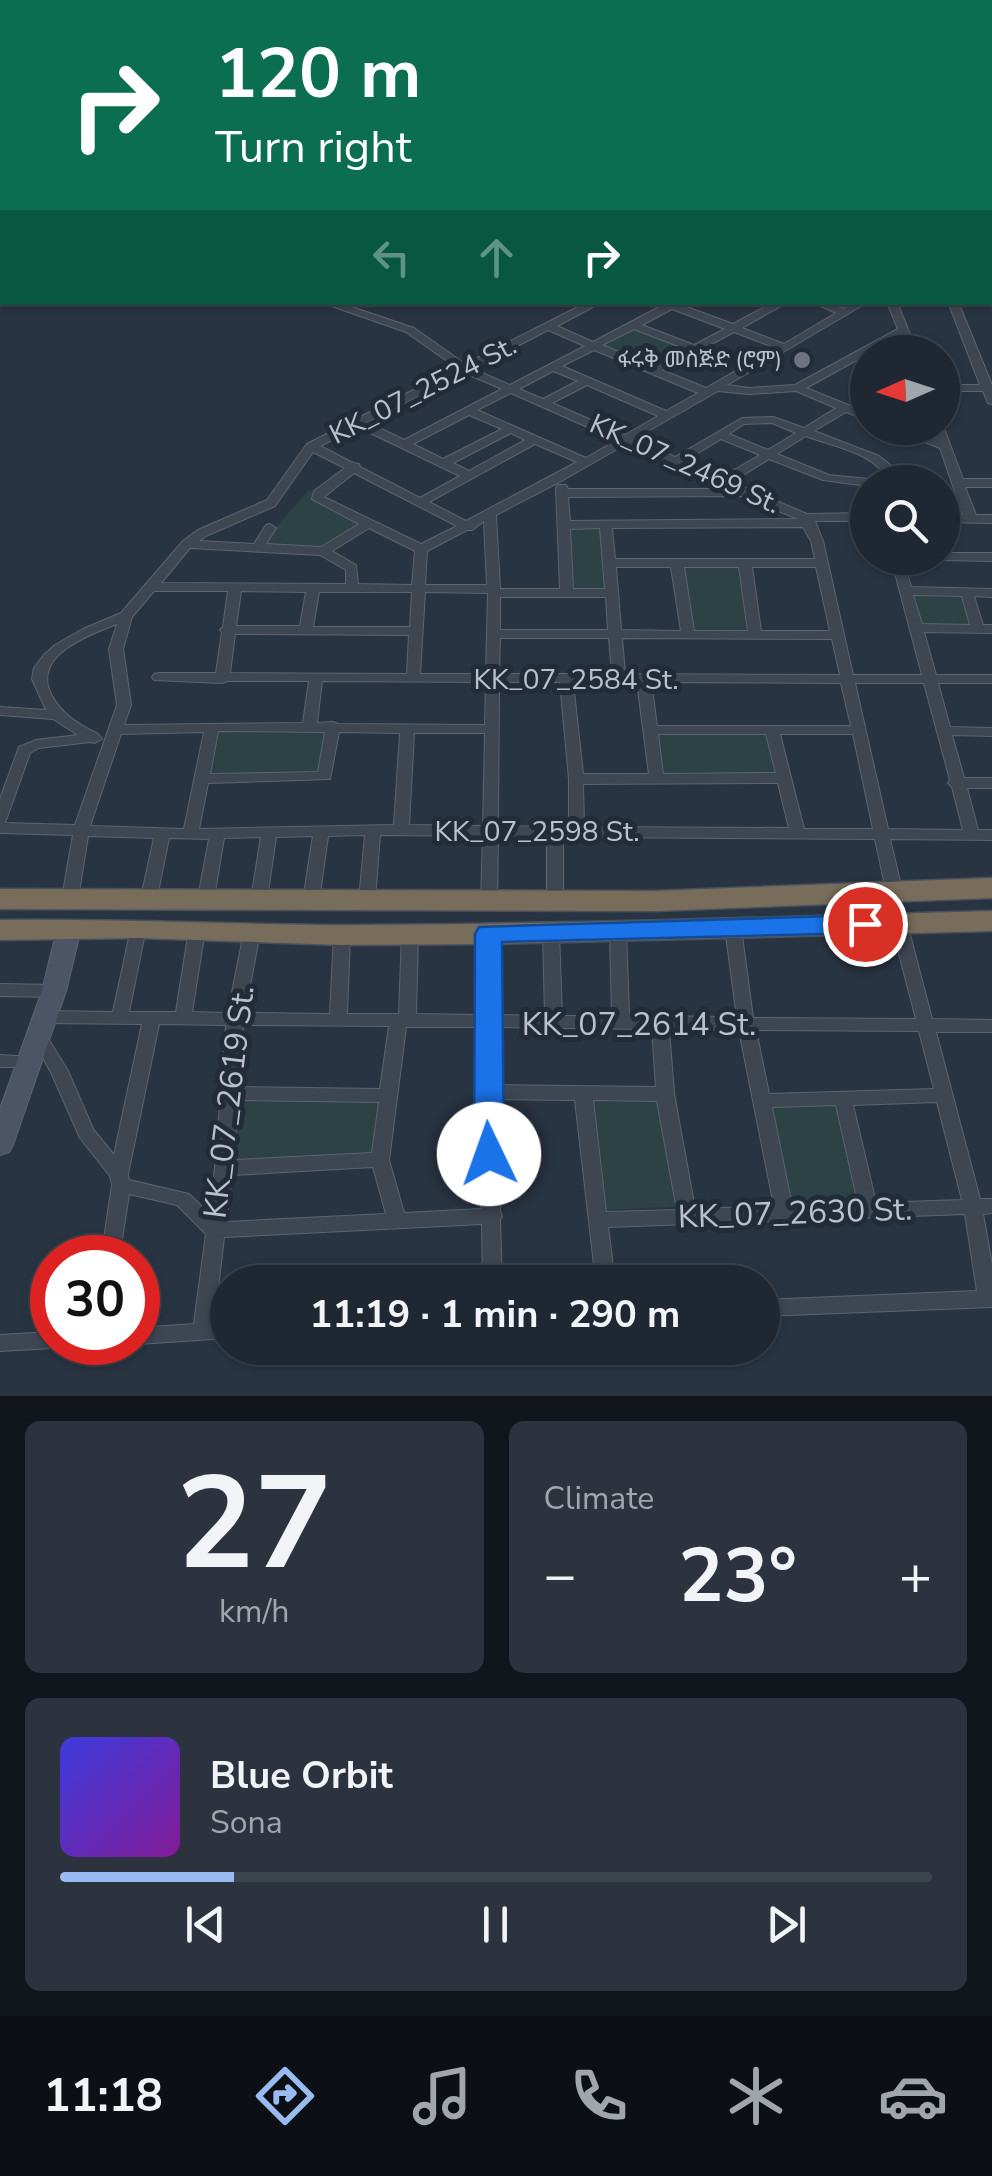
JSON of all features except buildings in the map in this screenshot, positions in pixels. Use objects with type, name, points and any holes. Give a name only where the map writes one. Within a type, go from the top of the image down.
[{"type":"highway","points":[[0,899],[655,901],[992,888]]},
{"type":"highway","points":[[80,929],[83,898]]},
{"type":"highway","points":[[0,930],[138,928],[342,935],[488,934],[992,921]]},
{"type":"street","name":"KK_07_2469 St.","points":[[334,305],[410,330],[463,368],[808,520],[894,890]]},
{"type":"street","name":"KK_07_2524 St.","points":[[83,898],[82,828],[124,705],[116,650],[126,616],[149,587],[202,532],[271,502],[311,446],[591,305]]},
{"type":"street","points":[[402,445],[666,305]]},
{"type":"street","points":[[671,305],[782,347]]},
{"type":"street","points":[[757,305],[769,310]]},
{"type":"street","points":[[654,370],[777,305]]},
{"type":"street","points":[[825,305],[844,312]]},
{"type":"street","points":[[354,466],[316,497],[421,549],[559,478],[857,305]]},
{"type":"street","points":[[893,305],[906,335]]},
{"type":"street","points":[[954,305],[992,401]]},
{"type":"street","points":[[634,324],[696,349]]},
{"type":"street","points":[[549,327],[709,389],[748,391],[797,388],[904,330]]},
{"type":"street","points":[[554,367],[666,415]]},
{"type":"street","points":[[545,402],[588,381]]},
{"type":"street","points":[[797,388],[850,410]]},
{"type":"street","points":[[960,388],[989,388]]},
{"type":"street","points":[[726,481],[844,408]]},
{"type":"street","points":[[469,411],[586,462]]},
{"type":"street","points":[[678,460],[748,420],[787,422],[883,465]]},
{"type":"street","points":[[358,422],[468,475]]},
{"type":"street","points":[[442,464],[510,429]]},
{"type":"street","points":[[719,434],[768,456],[836,480],[850,481]]},
{"type":"street","points":[[423,501],[533,440]]},
{"type":"street","points":[[311,446],[468,527]]},
{"type":"street","points":[[945,446],[953,465]]},
{"type":"street","points":[[559,478],[563,492],[567,592]]},
{"type":"street","points":[[970,519],[960,483],[992,483]]},
{"type":"street","points":[[563,492],[748,492]]},
{"type":"street","points":[[488,900],[494,634],[490,516]]},
{"type":"street","points":[[564,525],[850,518]]},
{"type":"street","points":[[960,519],[992,519]]},
{"type":"street","points":[[323,552],[367,524]]},
{"type":"street","points":[[606,526],[620,679]]},
{"type":"street","points":[[256,548],[270,528]]},
{"type":"street","points":[[187,544],[323,552],[352,568],[352,589]]},
{"type":"street","points":[[412,679],[421,549]]},
{"type":"street","points":[[960,557],[992,557]]},
{"type":"street","points":[[677,562],[688,634]]},
{"type":"street","points":[[744,563],[755,634]]},
{"type":"street","points":[[609,564],[821,563]]},
{"type":"street","points":[[902,575],[972,834]]},
{"type":"street","points":[[149,587],[612,592]]},
{"type":"street","points":[[222,679],[235,590]]},
{"type":"street","points":[[306,631],[313,590]]},
{"type":"street","points":[[908,592],[992,592]]},
{"type":"street","points":[[918,628],[985,629],[967,593]]},
{"type":"street","points":[[56,715],[38,679],[41,668],[64,644],[126,616]]},
{"type":"street","points":[[227,630],[417,631]]},
{"type":"street","points":[[494,634],[835,635]]},
{"type":"street","name":"KK_07_2584 St.","points":[[159,677],[992,679]]},
{"type":"street","points":[[309,726],[316,679]]},
{"type":"street","points":[[566,679],[577,834]]},
{"type":"street","points":[[644,680],[656,776]]},
{"type":"street","points":[[0,711],[56,715],[110,752]]},
{"type":"street","points":[[118,730],[212,726],[492,729]]},
{"type":"street","points":[[190,834],[212,726]]},
{"type":"street","points":[[203,778],[324,776],[333,726]]},
{"type":"street","points":[[401,831],[407,728]]},
{"type":"street","points":[[652,730],[857,730]]},
{"type":"street","points":[[772,730],[797,831]]},
{"type":"street","points":[[946,731],[992,732]]},
{"type":"street","points":[[0,824],[24,750],[36,744],[93,738]]},
{"type":"street","points":[[576,779],[782,778]]},
{"type":"street","points":[[956,783],[992,783]]},
{"type":"street","name":"KK_07_2598 St.","points":[[0,824],[190,834],[373,830],[492,834],[797,831],[992,835]]},
{"type":"street","points":[[367,900],[373,830]]},
{"type":"street","points":[[312,900],[321,831]]},
{"type":"street","points":[[149,897],[163,833]]},
{"type":"street","points":[[259,899],[270,833]]},
{"type":"street","points":[[206,898],[216,834]]},
{"type":"street","points":[[555,900],[556,834]]},
{"type":"street","points":[[780,1307],[990,1299],[982,1206],[944,1095],[898,922]]},
{"type":"street","points":[[120,1018],[138,928]]},
{"type":"street","points":[[733,928],[746,1024],[784,1211]]},
{"type":"street","points":[[0,1146],[80,929]]},
{"type":"street","points":[[183,1018],[196,930]]},
{"type":"street","name":"KK_07_2619 St.","points":[[203,1331],[224,1168],[236,1020],[252,932]]},
{"type":"street","points":[[551,932],[554,1023]]},
{"type":"street","points":[[618,932],[621,1022]]},
{"type":"street","points":[[397,1222],[380,1160],[386,1096],[402,1021],[410,934]]},
{"type":"street","points":[[488,934],[486,1092],[492,1265]]},
{"type":"street","points":[[338,1020],[342,935]]},
{"type":"street","points":[[0,990],[54,991]]},
{"type":"street","name":"KK_07_2614 St.","points":[[42,1026],[120,1018],[183,1018],[992,1026]]},
{"type":"street","points":[[113,1235],[120,1180],[152,1018]]},
{"type":"street","points":[[660,1024],[665,1094],[687,1215]]},
{"type":"street","points":[[42,1026],[86,1133],[120,1180],[183,1199],[214,1230],[492,1216]]},
{"type":"street","points":[[0,1061],[28,1062]]},
{"type":"street","points":[[486,1092],[665,1094]]},
{"type":"street","points":[[583,1092],[603,1265]]},
{"type":"street","points":[[228,1093],[386,1096]]},
{"type":"street","points":[[762,1101],[944,1095]]},
{"type":"street","points":[[843,1098],[869,1212]]},
{"type":"street","points":[[224,1168],[380,1160]]},
{"type":"street","name":"KK_07_2630 St.","points":[[598,1220],[982,1206]]},
{"type":"street","points":[[160,1334],[210,1331]]},
{"type":"street","points":[[0,1343],[30,1341]]},
{"type":"green space","points":[[634,325],[696,349],[654,370],[594,346]]},
{"type":"green space","points":[[309,490],[367,524],[323,551],[257,548]]},
{"type":"green space","points":[[564,525],[606,526],[612,593],[567,592]]},
{"type":"green space","points":[[677,562],[745,563],[755,634],[688,634]]},
{"type":"green space","points":[[908,591],[967,593],[978,629],[918,628]]},
{"type":"green space","points":[[333,726],[327,772],[203,779],[212,727]]},
{"type":"green space","points":[[772,729],[782,778],[656,776],[652,730]]},
{"type":"green space","points":[[589,1086],[675,1086],[692,1206],[602,1210]]},
{"type":"green space","points":[[228,1093],[386,1096],[380,1160],[224,1168]]},
{"type":"green space","points":[[843,1098],[872,1212],[780,1213],[763,1101]]},
{"type":"place","name":"ፋሩቅ መስጅድ (ሮም)","points":[[802,360]]},
{"type":"route","points":[[489,1154],[488,934],[865,924]]}]
